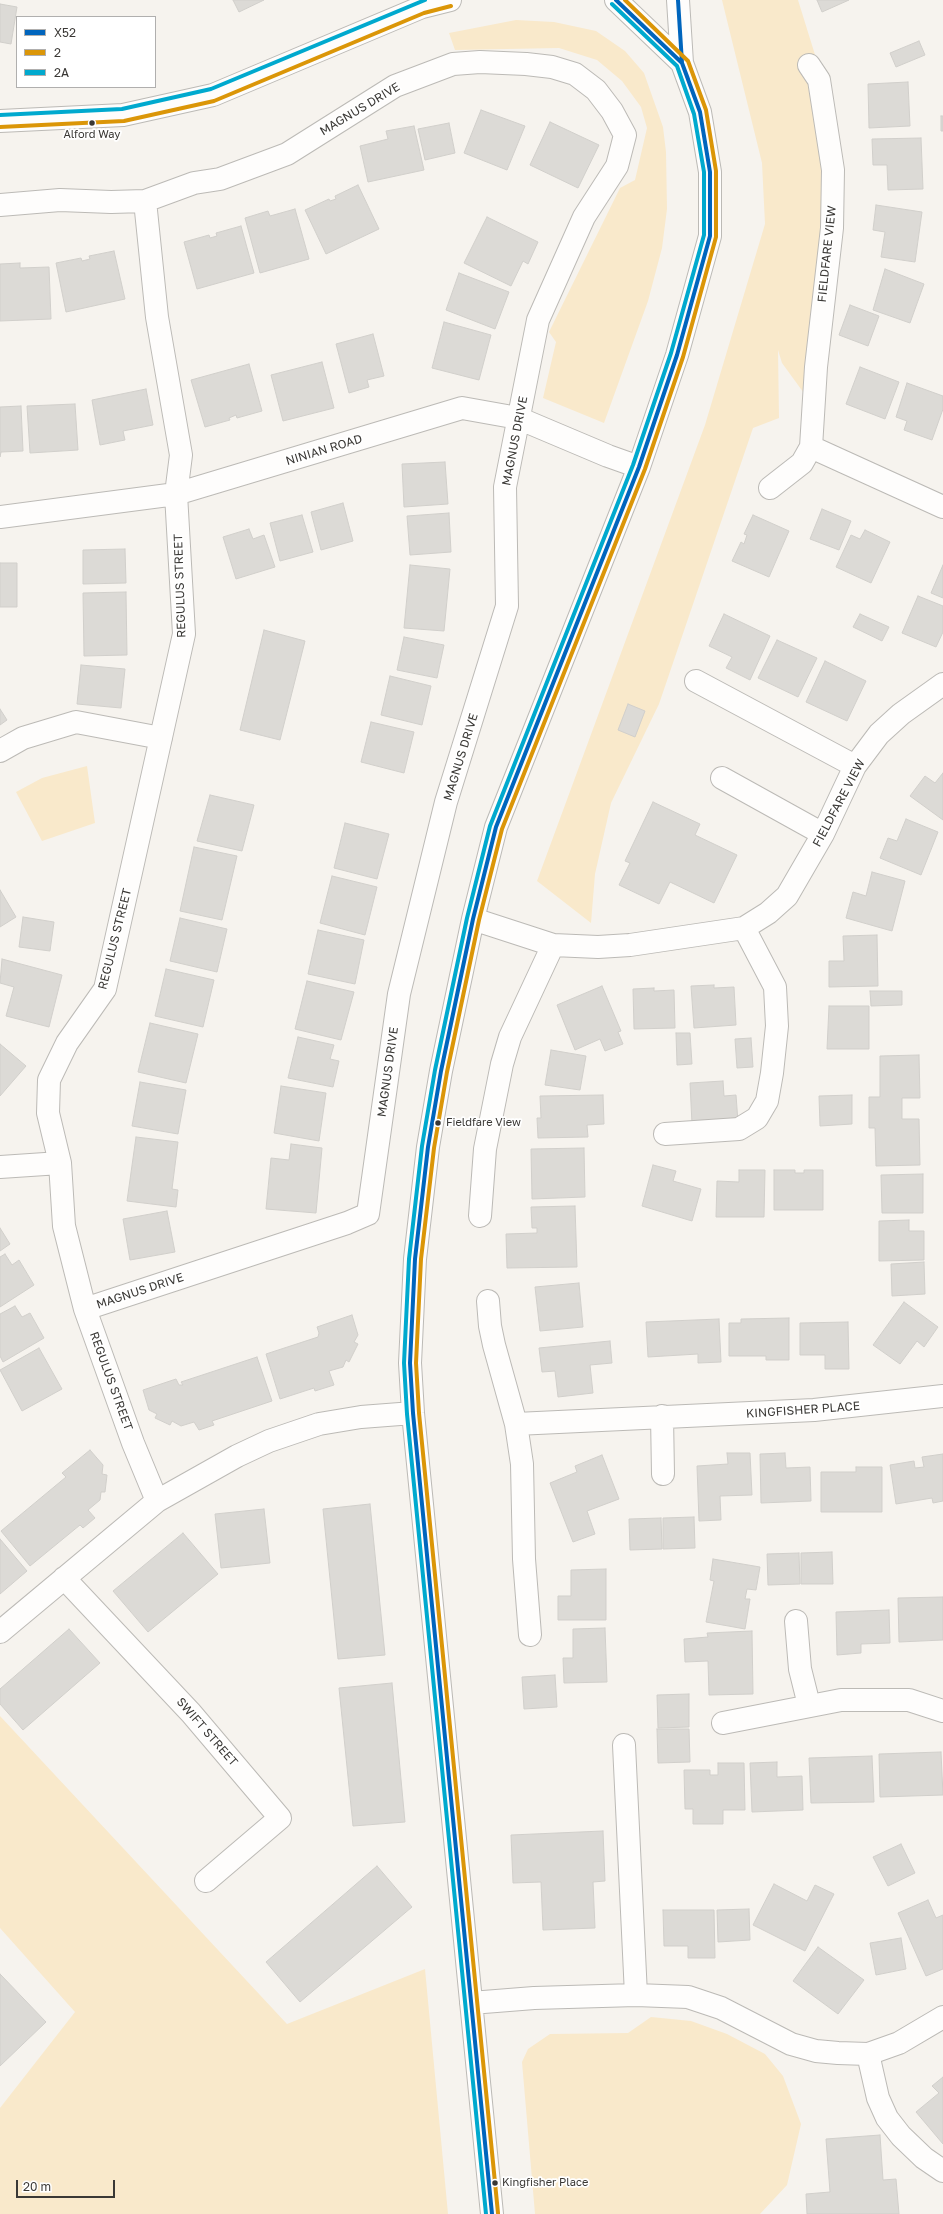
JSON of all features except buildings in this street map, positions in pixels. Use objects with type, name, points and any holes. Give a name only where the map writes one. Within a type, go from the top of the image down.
[{"type":"street","points":[[0,121],[123,115],[213,95],[426,4],[450,0]]},
{"type":"street","points":[[616,0],[682,63]]},
{"type":"street","points":[[492,2214],[413,1413],[410,1363],[415,1259],[428,1147],[441,1071],[473,919],[496,827],[639,467],[677,355],[710,236],[710,172],[700,112],[682,63],[678,0]]},
{"type":"street","name":"MAGNUS DRIVE","points":[[0,205],[60,200],[111,202],[145,201],[194,183],[220,179],[287,154],[395,86],[453,64],[480,62],[552,66],[575,74],[596,90],[612,111],[626,135],[617,166],[584,217],[538,320],[505,487],[507,606],[446,802],[399,994],[368,1214],[347,1223],[85,1309]]},
{"type":"street","name":"FIELDFARE VIEW","points":[[770,488],[802,463],[811,447],[816,367],[832,228],[833,170],[819,80],[809,65]]},
{"type":"street","name":"REGULUS STREET","points":[[145,201],[157,318],[181,455],[176,494],[184,634],[105,989],[67,1043],[50,1080],[48,1113],[60,1163],[64,1226],[85,1309],[133,1443],[157,1501]]},
{"type":"street","name":"NINIAN ROAD","points":[[0,517],[176,494],[462,408],[518,418],[639,467]]},
{"type":"street","points":[[811,447],[943,507]]},
{"type":"street","points":[[696,681],[856,766]]},
{"type":"street","name":"FIELDFARE VIEW","points":[[473,919],[553,945],[598,947],[630,945],[744,928],[768,913],[788,896],[823,834],[856,766],[879,734],[901,714],[943,684]]},
{"type":"street","points":[[0,751],[24,738],[76,722],[161,738]]},
{"type":"street","points":[[722,778],[823,834]]},
{"type":"street","points":[[665,1134],[739,1130],[757,1118],[767,1101],[777,1026],[775,987],[744,928]]},
{"type":"street","points":[[480,1216],[485,1149],[502,1064],[510,1037],[553,945]]},
{"type":"street","points":[[0,1167],[60,1163]]},
{"type":"street","points":[[488,1301],[490,1326],[516,1424],[522,1464],[524,1559],[530,1635]]},
{"type":"street","name":"KINGFISHER PLACE","points":[[516,1424],[814,1410],[943,1396]]},
{"type":"street","points":[[0,1632],[157,1501],[237,1456],[319,1424],[361,1417],[413,1413]]},
{"type":"street","points":[[662,1416],[664,1474]]},
{"type":"street","name":"SWIFT STREET","points":[[64,1578],[191,1713],[280,1818],[206,1881]]},
{"type":"street","points":[[796,1621],[800,1669],[809,1705]]},
{"type":"street","points":[[724,1723],[757,1718],[809,1705],[841,1700],[909,1700],[943,1711]]},
{"type":"street","points":[[624,1745],[636,1994]]},
{"type":"street","points":[[471,2003],[534,1998],[636,1994],[688,1997],[721,2008],[791,2044],[816,2051],[868,2054],[899,2043],[943,2017]]},
{"type":"street","points":[[868,2054],[878,2098],[887,2118],[901,2136],[924,2158],[943,2170]]},
{"type":"shaded area","points":[[722,0],[798,0],[816,58],[811,83],[823,160],[824,202],[806,396],[782,363],[778,350],[779,418],[753,428],[659,704],[611,803],[595,874],[591,923],[537,881],[705,425],[765,224],[762,163]]},
{"type":"shaded area","points":[[516,20],[554,22],[596,31],[625,51],[644,73],[663,127],[666,152],[667,209],[662,248],[648,301],[604,423],[543,398],[556,342],[549,332],[620,188],[635,180],[647,128],[641,107],[622,81],[597,60],[559,48],[455,50],[449,33]]},
{"type":"shaded area","points":[[87,766],[95,823],[42,841],[16,792],[42,778]]},
{"type":"shaded area","points":[[0,1716],[287,2024],[425,1969],[448,2214],[0,2214],[0,2108],[75,2012],[0,1928]]},
{"type":"shaded area","points":[[651,2017],[691,2021],[727,2034],[765,2054],[783,2076],[801,2124],[787,2185],[760,2214],[535,2214],[522,2062],[528,2049],[550,2034],[628,2033]]},
{"type":"transit line","name":"2A","points":[[0,115],[122,109],[211,89],[425,0]]},
{"type":"transit line","name":"X52","points":[[492,2214],[413,1413],[410,1363],[415,1259],[428,1147],[441,1071],[473,919],[496,827],[639,467],[677,355],[710,236],[710,172],[700,112],[682,63],[616,0]]},
{"type":"transit line","name":"2","points":[[498,2213],[419,1413],[416,1363],[421,1259],[434,1148],[447,1072],[479,920],[502,829],[645,469],[683,357],[716,237],[716,171],[706,110],[688,61],[625,0]]},
{"type":"transit line","name":"X52","points":[[678,0],[682,63],[688,79]]},
{"type":"transit line","name":"2A","points":[[486,2214],[407,1414],[404,1363],[409,1259],[422,1146],[435,1070],[467,918],[490,826],[633,465],[671,353],[704,235],[704,172],[694,114],[677,66],[612,4]]},
{"type":"transit line","name":"2","points":[[0,127],[124,121],[214,101],[424,13],[451,6]]},
{"type":"place","name":"Alford Way","points":[[92,123]]},
{"type":"place","name":"Fieldfare View","points":[[438,1123]]},
{"type":"place","name":"Kingfisher Place","points":[[495,2183]]}]
